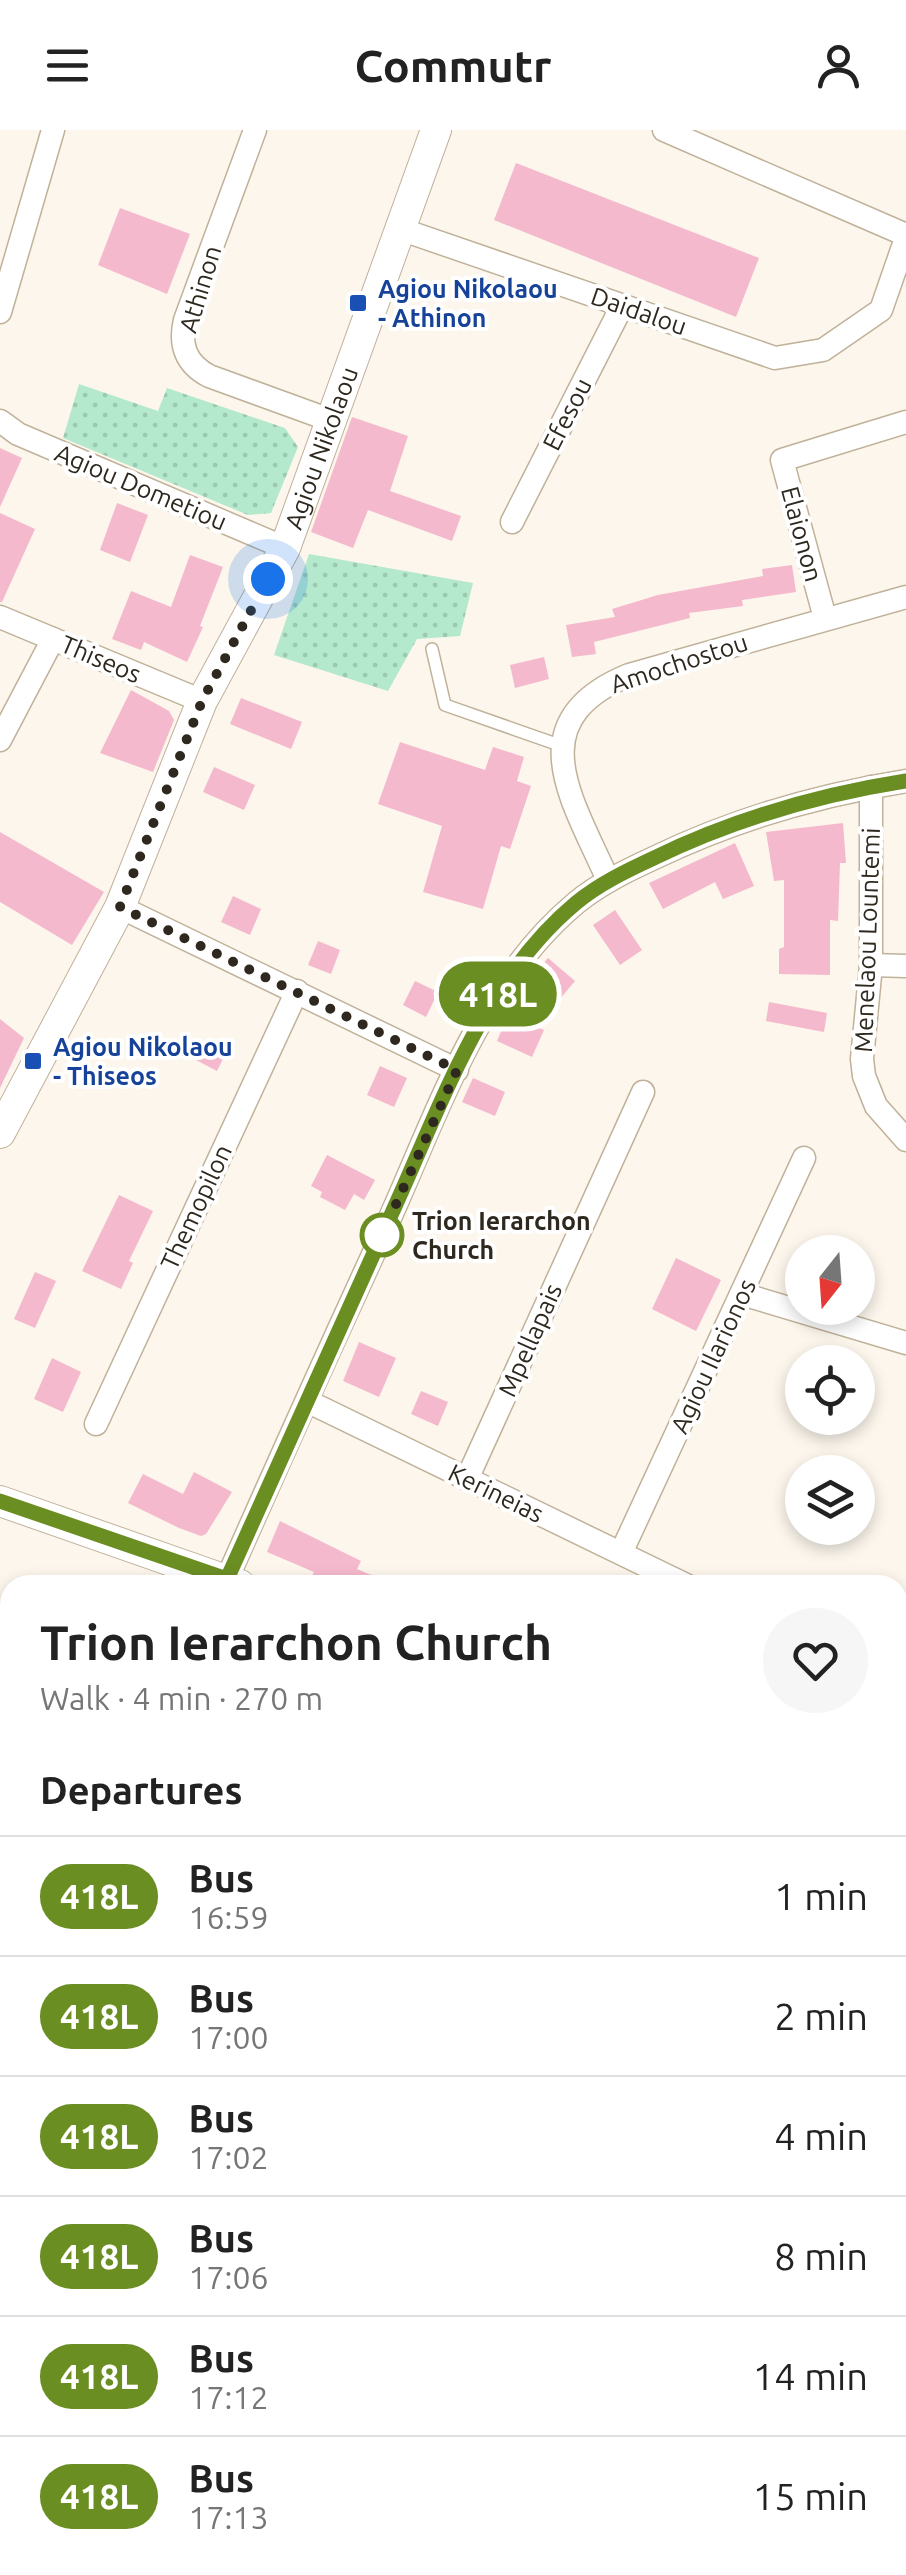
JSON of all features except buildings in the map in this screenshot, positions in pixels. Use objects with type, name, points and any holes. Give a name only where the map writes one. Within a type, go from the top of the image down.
[{"type":"street","points":[[0,312],[53,130]]},
{"type":"street","name":"Athinon","points":[[255,130],[185,320],[184,349],[192,364],[209,376],[330,420]]},
{"type":"street","name":"Agiou Nikolaou","points":[[0,1133],[120,907],[202,701],[284,548],[436,130]]},
{"type":"street","points":[[664,130],[906,236]]},
{"type":"street","name":"Daidalou","points":[[400,229],[775,358],[823,350],[881,310],[906,236]]},
{"type":"street","name":"Efesou","points":[[512,522],[622,306]]},
{"type":"street","name":"Agiou Dometiou","points":[[0,421],[18,434],[284,548]]},
{"type":"street","name":"Elaionon","points":[[825,618],[782,460],[906,422]]},
{"type":"street","name":"Amochostou","points":[[562,746],[572,714],[596,690],[611,683],[825,618],[906,598]]},
{"type":"street","name":"Thiseos","points":[[0,617],[202,701]]},
{"type":"street","points":[[0,740],[53,639]]},
{"type":"street","points":[[562,746],[568,788],[608,880]]},
{"type":"street","points":[[237,1575],[306,1400],[457,1070],[520,960],[553,923],[608,880],[697,837],[812,798],[906,781]]},
{"type":"street","name":"Menelaou Lountemi","points":[[871,786],[871,965],[862,1060],[876,1106],[906,1140]]},
{"type":"street","points":[[120,907],[457,1070]]},
{"type":"street","points":[[871,965],[906,966]]},
{"type":"street","name":"Themopilon","points":[[96,1424],[297,991]]},
{"type":"street","name":"Mpellapais","points":[[467,1479],[643,1092]]},
{"type":"street","name":"Agiou Ilarionos","points":[[622,1553],[804,1158]]},
{"type":"street","points":[[742,1294],[906,1344]]},
{"type":"street","name":"Kerineias","points":[[306,1400],[666,1575]]},
{"type":"street","points":[[0,1501],[214,1575]]},
{"type":"lane","points":[[432,649],[446,705],[562,746]]},
{"type":"green space","points":[[79,384],[158,411],[167,388],[285,428],[298,447],[271,513],[248,515],[63,438]]},
{"type":"green space","points":[[309,554],[473,583],[460,636],[417,639],[388,691],[274,655]]},
{"type":"bus line","name":"418L","points":[[229,1575],[457,1070],[506,980],[535,942],[608,880],[697,837],[812,798],[906,781]]},
{"type":"bus line","name":"418L","points":[[0,1501],[215,1575]]},
{"type":"place","name":"Agiou Nikolaou - Athinon","points":[[358,303]]},
{"type":"place","name":"Agiou Nikolaou - Thiseos","points":[[33,1061]]},
{"type":"place","name":"Trion Ierarchon Church","points":[[382,1235]]},
{"type":"route","points":[[268,579],[202,701],[120,907],[457,1070],[382,1235]]}]
